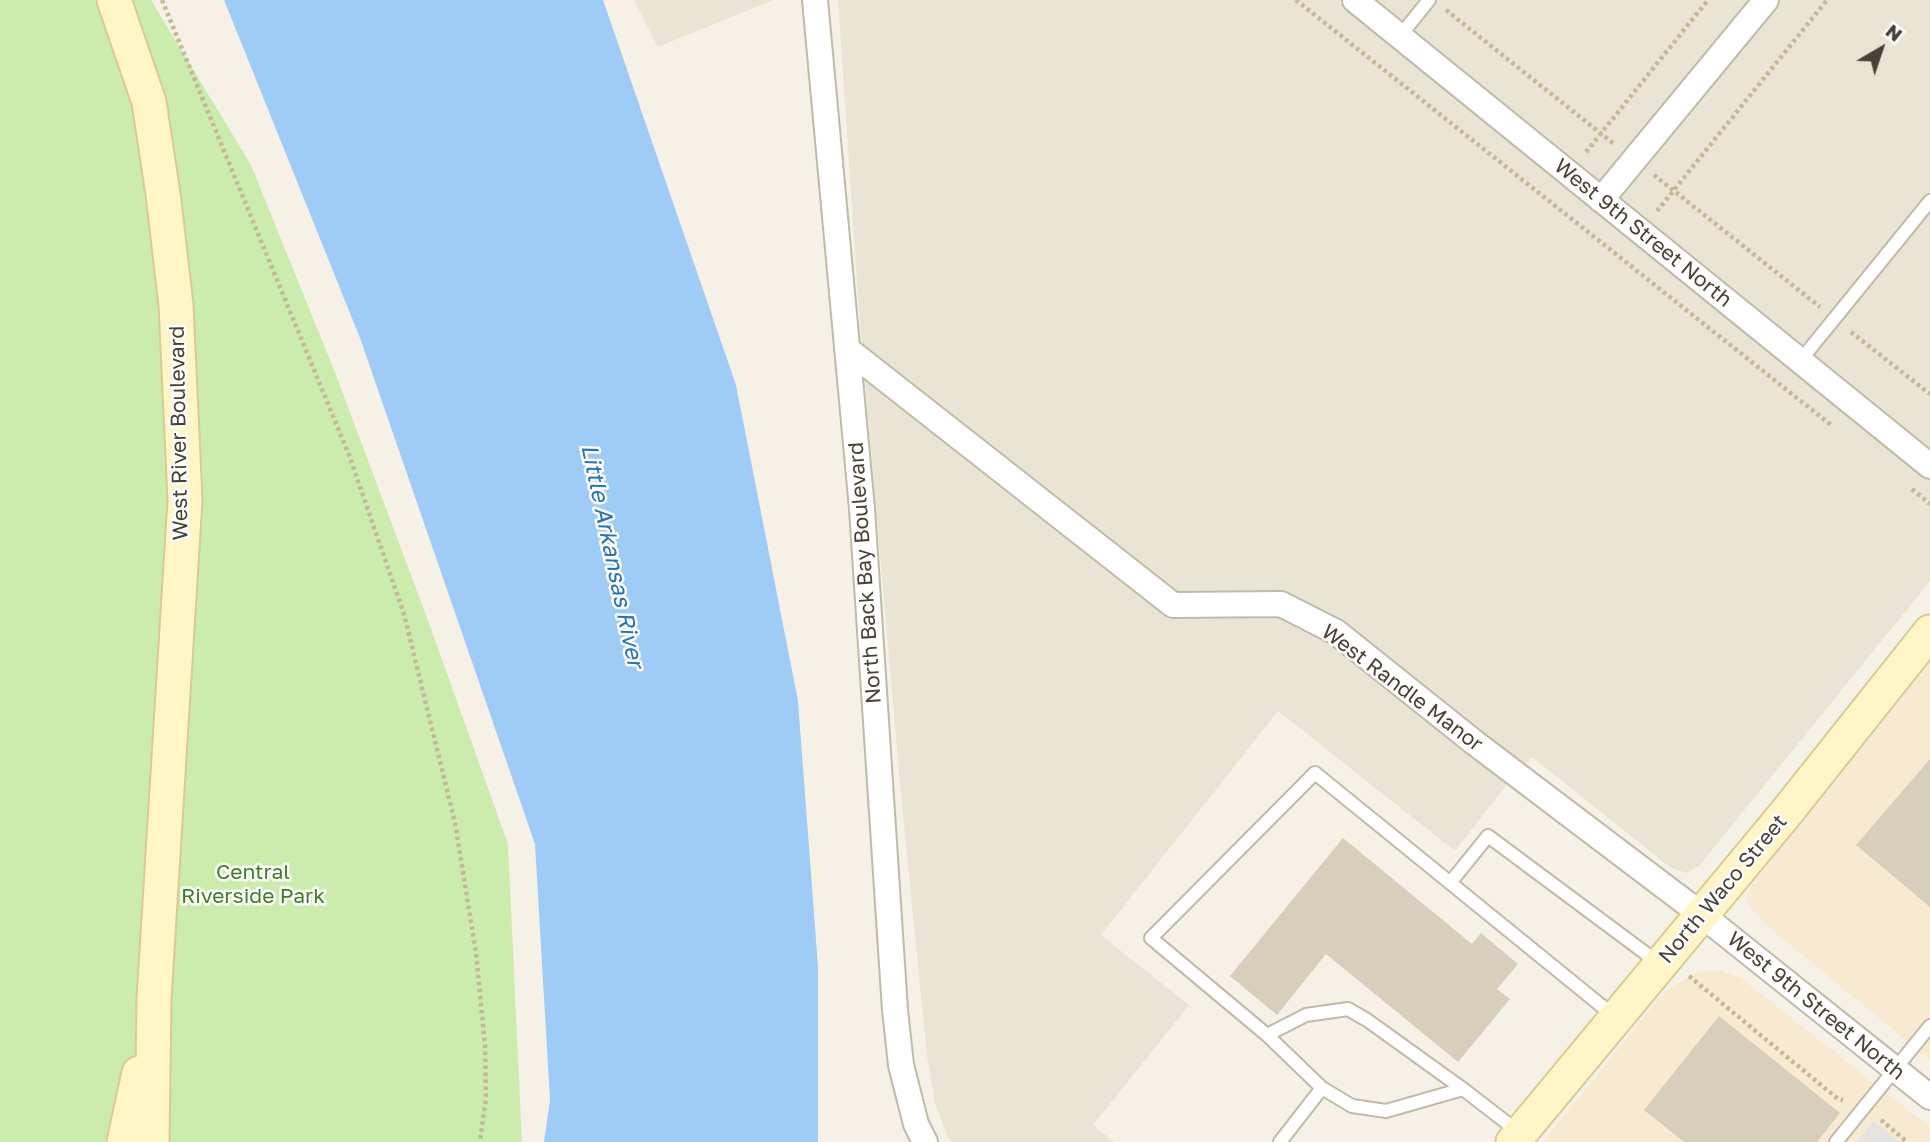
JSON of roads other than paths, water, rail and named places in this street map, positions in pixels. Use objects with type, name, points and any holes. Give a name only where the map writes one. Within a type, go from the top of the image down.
[{"type":"street","name":"West River Boulevard","points":[[114,0],[149,102],[163,194],[176,304],[185,500],[154,999],[152,1142]]},
{"type":"street","name":"North Back Bay Boulevard","points":[[815,0],[862,509],[895,1010],[901,1065],[916,1124],[925,1142]]},
{"type":"street","name":"West 9th Street North","points":[[1355,0],[1930,466]]},
{"type":"street","points":[[1601,200],[1766,0]]},
{"type":"street","name":"West Randle Manor","points":[[847,349],[1172,605],[1281,604],[1336,632],[1475,743],[1702,915]]},
{"type":"street","name":"North Waco Street","points":[[1516,1138],[1616,1017],[1673,969],[1702,915],[1930,632]]},
{"type":"street","name":"West 9th Street North","points":[[1702,915],[1930,1097]]},
{"type":"street","name":"West River Boulevard","points":[[124,1142],[154,999]]},
{"type":"lane","points":[[1400,36],[1430,0]]},
{"type":"lane","points":[[1800,360],[1930,201]]},
{"type":"lane","points":[[1463,1089],[1386,1111],[1352,1106],[1322,1088],[1267,1035],[1151,938],[1315,773],[1616,1017]]},
{"type":"lane","points":[[1450,883],[1488,836],[1673,969]]},
{"type":"lane","points":[[1267,1035],[1306,1015],[1348,1009],[1463,1089],[1516,1138]]},
{"type":"lane","points":[[1836,1142],[1930,1026]]},
{"type":"lane","points":[[1280,1142],[1322,1088]]},
{"type":"water","name":"Little Arkansas River","points":[[224,0],[603,0],[736,385],[798,701],[818,967],[818,1142],[544,1142],[550,1100],[535,844],[360,338]]},
{"type":"park label","name":"Central Riverside Park","points":[[253,884]]}]
